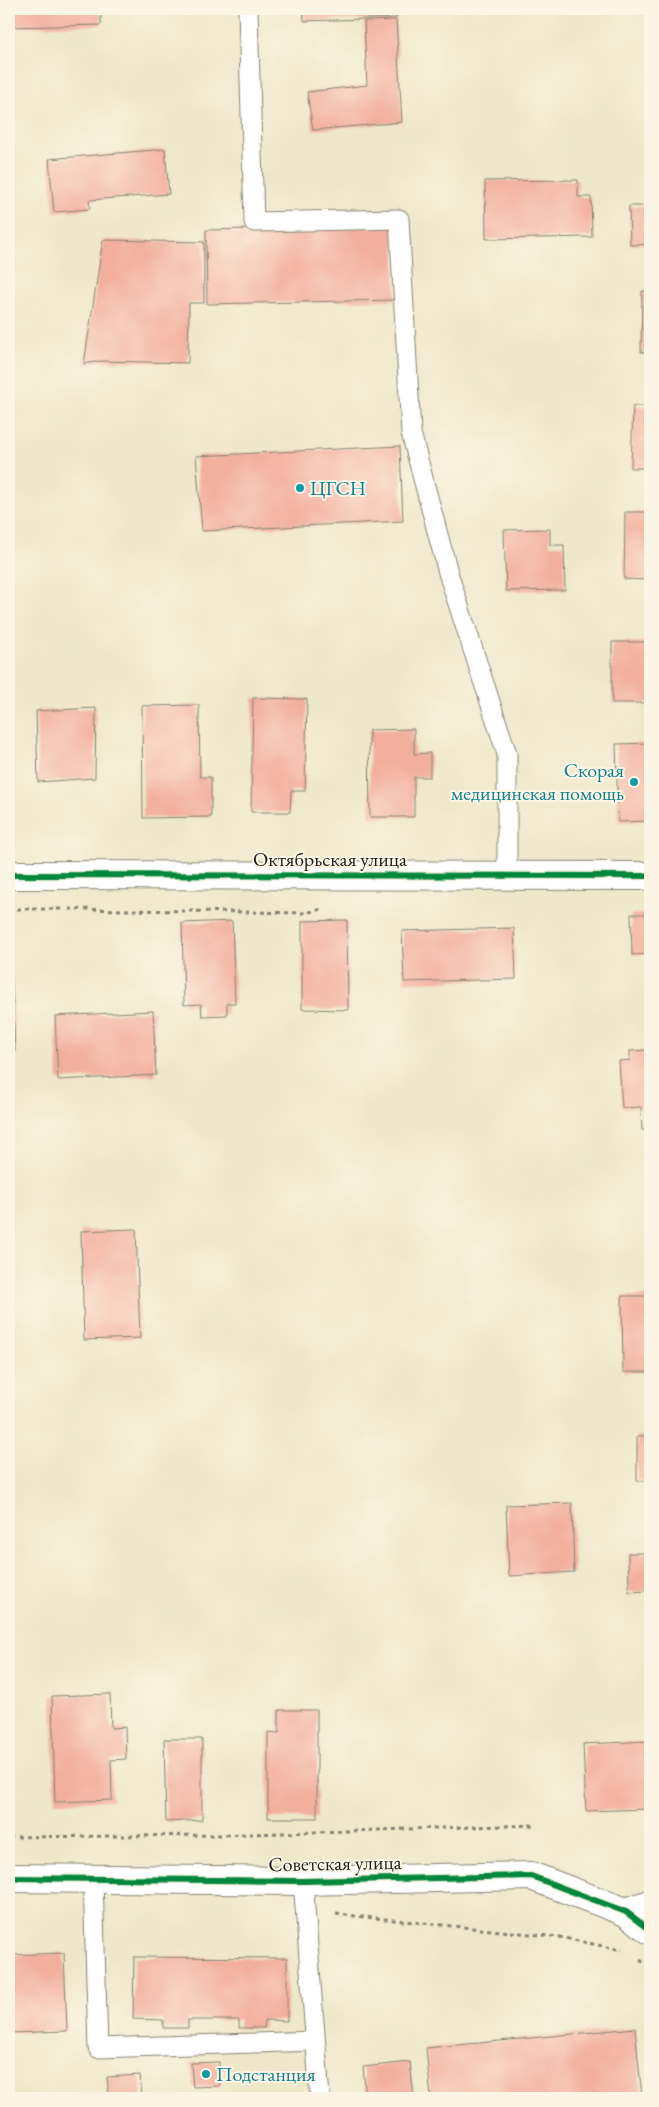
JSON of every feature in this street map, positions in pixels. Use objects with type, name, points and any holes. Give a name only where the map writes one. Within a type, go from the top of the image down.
[{"type":"street","name":"Октябрьская улица","points":[[9,875],[650,876]]},
{"type":"street","name":"Советская улица","points":[[9,1878],[303,1881],[531,1876],[638,1908],[650,1930]]},
{"type":"lane","points":[[248,9],[254,222],[399,220],[411,433],[448,576],[507,754],[507,875]]},
{"type":"lane","points":[[93,1879],[98,2048],[315,2042]]},
{"type":"lane","points":[[303,1881],[320,2098]]},
{"type":"path","points":[[9,1837],[220,1835],[534,1825]]},
{"type":"building","points":[[9,9],[101,9],[101,25],[9,27]]},
{"type":"building","points":[[303,9],[397,9],[397,18],[304,21]]},
{"type":"building","points":[[396,20],[402,122],[313,130],[307,92],[367,85],[364,21]]},
{"type":"building","points":[[165,149],[169,194],[89,200],[90,209],[54,212],[49,159]]},
{"type":"building","points":[[578,180],[578,197],[591,197],[592,237],[486,239],[485,181]]},
{"type":"building","points":[[629,206],[650,206],[650,244],[630,245]]},
{"type":"building","points":[[394,226],[396,300],[207,304],[206,230]]},
{"type":"building","points":[[103,240],[204,242],[204,303],[189,303],[188,363],[101,361],[84,364]]},
{"type":"building","points":[[642,291],[650,292],[650,353],[641,352]]},
{"type":"building","points":[[633,406],[650,406],[650,468],[631,468]]},
{"type":"building","name":"ЦГСН","points":[[400,446],[403,521],[202,531],[196,456]]},
{"type":"building","points":[[625,512],[650,512],[650,580],[624,579]]},
{"type":"building","points":[[550,529],[550,545],[564,545],[565,590],[506,591],[504,530]]},
{"type":"building","points":[[612,642],[650,642],[650,703],[612,703]]},
{"type":"building","points":[[253,698],[307,699],[305,791],[291,791],[290,812],[251,812]]},
{"type":"building","points":[[199,705],[200,777],[211,777],[211,817],[143,818],[142,706]]},
{"type":"building","points":[[96,708],[95,778],[38,782],[36,711]]},
{"type":"building","points":[[414,729],[414,754],[430,753],[430,777],[414,777],[414,817],[370,817],[369,730]]},
{"type":"building","name":"Скорая медицинская помощь","points":[[650,743],[650,821],[618,822],[616,744]]},
{"type":"building","points":[[631,914],[650,914],[650,954],[632,955]]},
{"type":"building","points":[[347,920],[348,1010],[302,1009],[302,921]]},
{"type":"building","points":[[232,921],[235,1003],[227,1003],[227,1015],[202,1016],[201,1004],[184,1005],[182,923]]},
{"type":"building","points":[[514,928],[516,979],[404,982],[402,931]]},
{"type":"building","points":[[9,936],[15,1052],[9,1053]]},
{"type":"building","points":[[153,1011],[156,1075],[58,1080],[55,1016]]},
{"type":"building","points":[[650,1050],[650,1130],[642,1130],[641,1107],[622,1108],[619,1061],[630,1060],[630,1051]]},
{"type":"building","points":[[648,1207],[650,1207],[650,1247],[647,1247]]},
{"type":"building","points":[[136,1229],[140,1338],[84,1340],[81,1231]]},
{"type":"building","points":[[622,1296],[650,1296],[650,1372],[623,1372]]},
{"type":"building","points":[[637,1436],[650,1436],[650,1481],[637,1481]]},
{"type":"building","points":[[572,1503],[574,1572],[509,1576],[506,1505]]},
{"type":"building","points":[[628,1553],[650,1553],[650,1591],[629,1592]]},
{"type":"building","points":[[110,1694],[111,1728],[125,1727],[126,1759],[111,1760],[112,1800],[55,1802],[52,1696]]},
{"type":"building","points":[[279,1710],[317,1710],[317,1818],[268,1818],[268,1732],[279,1733]]},
{"type":"building","points":[[164,1739],[202,1739],[202,1820],[166,1822]]},
{"type":"building","points":[[650,1741],[650,1809],[586,1811],[583,1744]]},
{"type":"building","points":[[64,1953],[67,2031],[9,2033],[9,1955]]},
{"type":"building","points":[[134,1957],[287,1958],[287,2021],[264,2020],[264,2028],[239,2028],[239,2020],[188,2020],[188,2028],[163,2028],[163,2020],[133,2019]]},
{"type":"building","points":[[635,2028],[642,2098],[431,2098],[426,2048]]},
{"type":"building","name":"Подстанция","points":[[219,2062],[220,2086],[193,2087],[191,2063]]},
{"type":"building","points":[[410,2062],[414,2098],[366,2098],[363,2067]]},
{"type":"building","points":[[140,2075],[142,2098],[109,2098],[107,2077]]},
{"type":"cycle path","points":[[9,875],[650,876]]},
{"type":"cycle path","points":[[9,1878],[303,1881],[531,1876],[626,1912],[650,1930]]},
{"type":"place","name":"ЦГСН","points":[[300,488]]},
{"type":"place","name":"Скорая медицинская помощь","points":[[634,782]]},
{"type":"place","name":"Подстанция","points":[[206,2074]]}]
